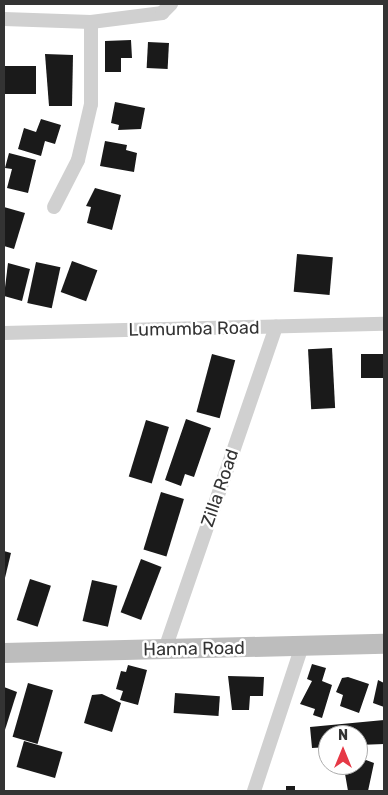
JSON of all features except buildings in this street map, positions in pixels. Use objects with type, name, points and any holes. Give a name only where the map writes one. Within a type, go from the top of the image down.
[{"type":"street","points":[[4,19],[92,22],[162,13],[171,4]]},
{"type":"street","points":[[54,207],[78,160],[92,104],[92,22]]},
{"type":"street","name":"Lumumba Road","points":[[4,333],[384,324]]},
{"type":"street","name":"Zilla Road","points":[[165,649],[276,327]]},
{"type":"street","name":"Hanna Road","points":[[4,654],[384,644]]},
{"type":"street","points":[[254,791],[302,646]]}]
